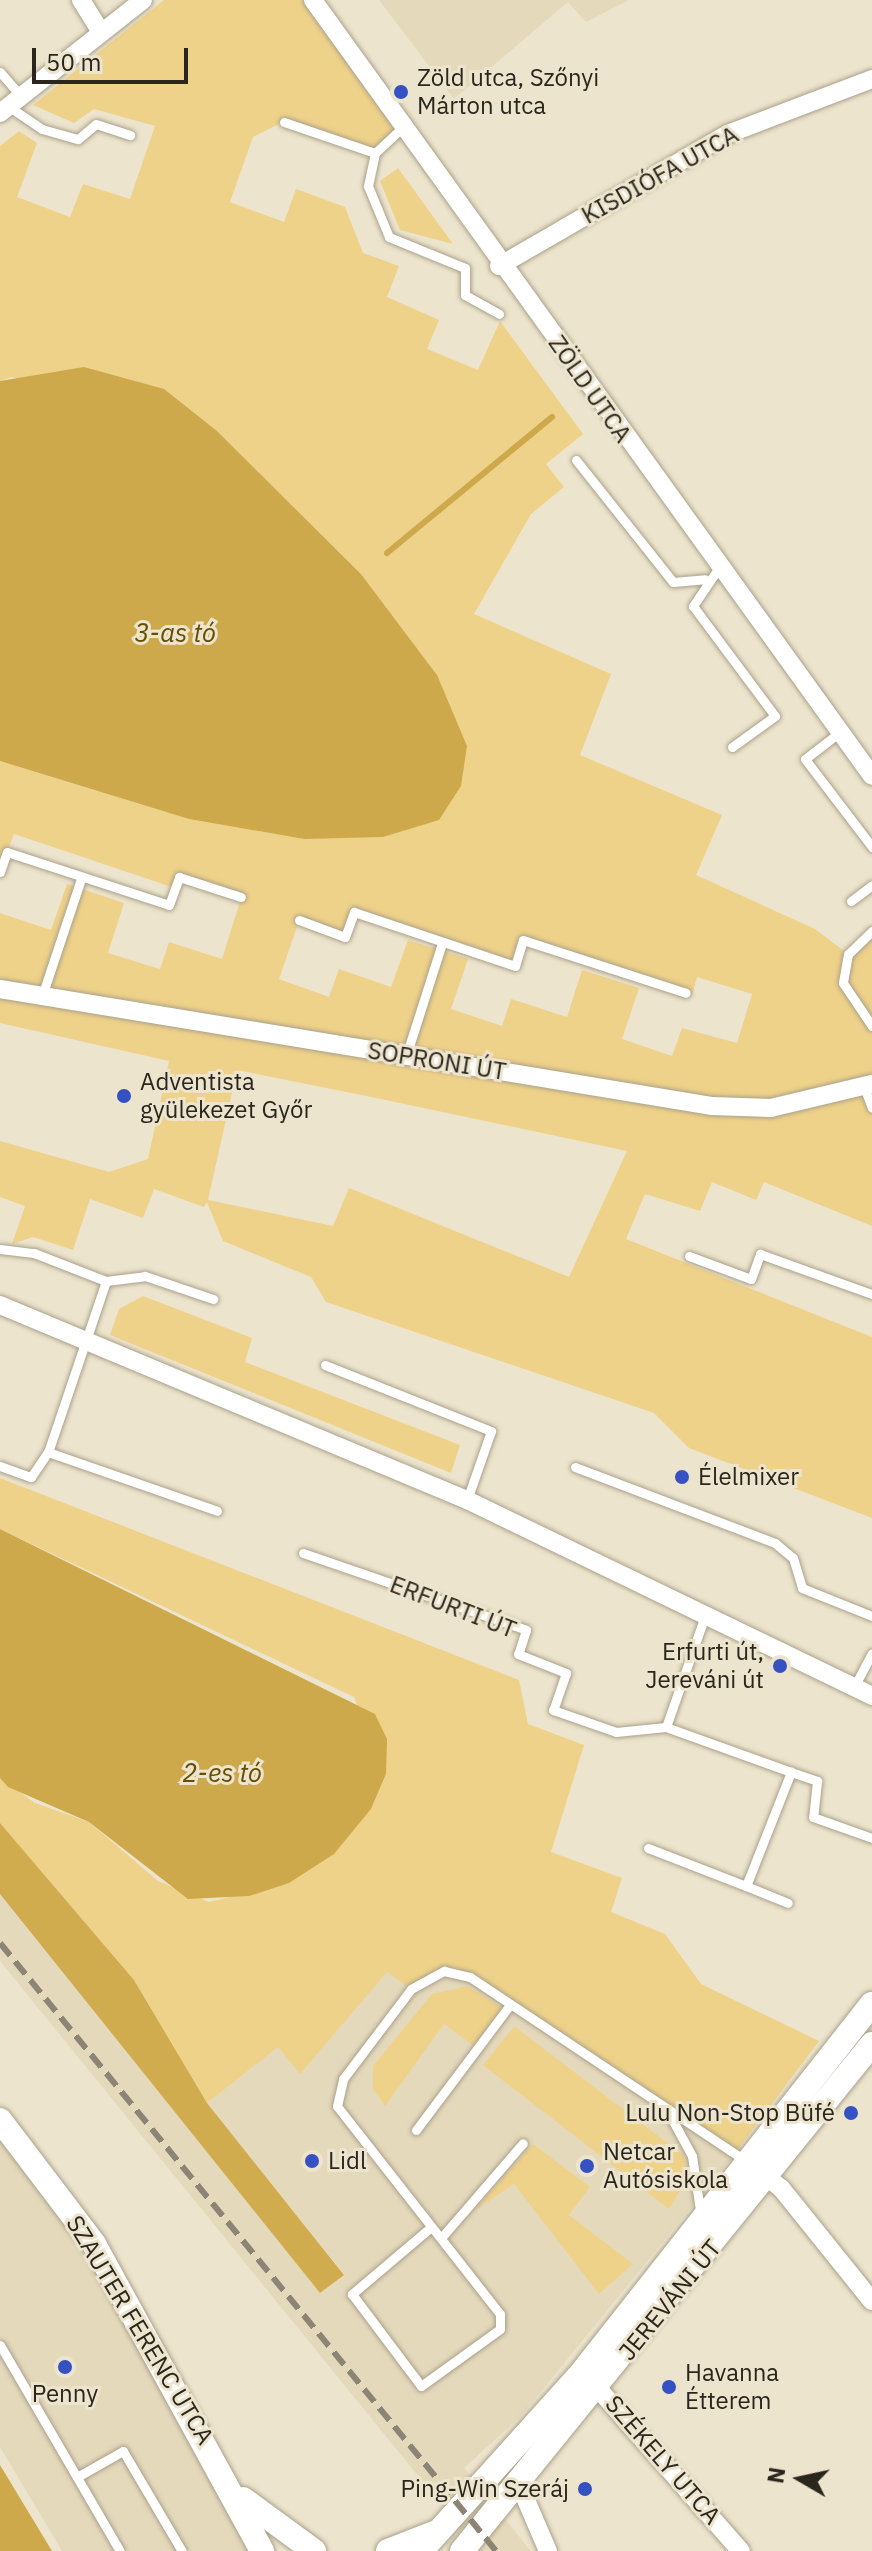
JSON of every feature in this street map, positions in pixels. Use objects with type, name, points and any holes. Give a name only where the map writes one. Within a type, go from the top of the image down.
[{"type":"street","points":[[81,0],[101,32]]},
{"type":"street","points":[[10,105],[143,0]]},
{"type":"street","name":"ZÖLD UTCA","points":[[313,0],[712,574],[872,776]]},
{"type":"street","name":"KISDIÓFA UTCA","points":[[499,266],[728,134],[872,79]]},
{"type":"street","name":"SOPRONI ÚT","points":[[0,989],[712,1106],[771,1108],[868,1086]]},
{"type":"street","points":[[0,1305],[88,1339],[467,1500],[707,1610],[872,1696]]},
{"type":"street","name":"JEREVÁNI ÚT","points":[[462,2551],[520,2486],[693,2235],[760,2171],[872,2004]]},
{"type":"street","name":"JEREVÁNI ÚT","points":[[421,2551],[592,2380],[760,2171],[872,2044]]},
{"type":"street","name":"SZAUTER FERENC UTCA","points":[[0,2120],[94,2244],[233,2488],[262,2551]]},
{"type":"street","points":[[760,2171],[872,2301]]},
{"type":"street","name":"SZÉKELY UTCA","points":[[592,2380],[741,2551]]},
{"type":"street","points":[[520,2486],[548,2551]]},
{"type":"street","points":[[233,2488],[258,2515],[314,2551]]},
{"type":"street","points":[[388,2551],[455,2519]]},
{"type":"lane","points":[[0,72],[10,105],[42,129],[78,139],[96,124],[130,135]]},
{"type":"lane","points":[[284,122],[375,153]]},
{"type":"lane","points":[[402,128],[375,153],[368,186],[389,237],[465,268],[465,295],[499,314]]},
{"type":"lane","points":[[576,460],[673,582],[712,574]]},
{"type":"lane","points":[[712,574],[693,606],[775,716],[732,747]]},
{"type":"lane","points":[[840,732],[805,759],[872,847]]},
{"type":"lane","points":[[0,872],[7,852],[81,879],[169,905],[179,877],[241,897]]},
{"type":"lane","points":[[42,996],[81,879]]},
{"type":"lane","points":[[851,901],[872,885]]},
{"type":"lane","points":[[299,920],[345,937],[354,912],[515,966],[523,940],[686,993]]},
{"type":"lane","points":[[872,931],[848,954],[843,983],[872,1026]]},
{"type":"lane","points":[[406,1056],[442,943]]},
{"type":"lane","points":[[868,1086],[872,1108]]},
{"type":"lane","points":[[0,1249],[34,1253],[106,1281],[145,1276],[213,1299]]},
{"type":"lane","points":[[689,1256],[751,1279],[760,1254],[872,1294]]},
{"type":"lane","points":[[0,1466],[31,1477],[48,1452],[106,1281]]},
{"type":"lane","points":[[325,1365],[491,1431],[467,1500]]},
{"type":"lane","points":[[48,1452],[217,1511]]},
{"type":"lane","points":[[575,1467],[775,1543],[793,1558],[802,1588],[872,1616]]},
{"type":"lane","name":"ERFURTI ÚT","points":[[303,1553],[526,1630],[518,1654],[566,1673],[553,1710],[616,1732],[666,1727],[791,1772]]},
{"type":"lane","points":[[666,1727],[707,1610]]},
{"type":"lane","points":[[854,1687],[872,1653]]},
{"type":"lane","points":[[746,1886],[791,1772],[817,1781],[813,1817],[872,1838]]},
{"type":"lane","points":[[648,1848],[788,1903]]},
{"type":"lane","points":[[431,2227],[352,2294],[421,2386],[503,2321],[441,2238],[337,2106],[343,2079],[428,1975],[470,1977],[670,2116],[760,2171]]},
{"type":"lane","points":[[416,2130],[510,2005]]},
{"type":"lane","name":"JEREVÁNI ÚT","points":[[670,2116],[700,2182],[693,2235]]},
{"type":"lane","points":[[441,2238],[523,2143]]},
{"type":"lane","points":[[0,2345],[120,2551]]},
{"type":"lane","points":[[77,2477],[123,2451],[182,2551]]},
{"type":"shaded area","points":[[164,0],[307,0],[397,131],[375,153],[283,122],[253,137],[230,202],[284,222],[296,189],[345,207],[363,253],[399,266],[387,297],[439,320],[427,349],[478,370],[500,321],[583,434],[546,464],[564,487],[531,514],[474,614],[611,674],[580,755],[722,815],[696,875],[815,929],[848,954],[872,931],[872,1226],[764,1182],[756,1200],[712,1182],[700,1211],[645,1194],[626,1239],[872,1337],[872,1518],[689,1448],[654,1413],[326,1302],[311,1277],[223,1241],[207,1202],[204,1207],[154,1189],[143,1218],[90,1199],[73,1250],[33,1237],[12,1244],[25,1206],[0,1197],[0,1141],[109,1172],[148,1159],[169,1061],[0,1023],[0,913],[51,930],[67,884],[124,903],[108,953],[160,969],[169,942],[222,959],[241,898],[179,877],[175,888],[14,834],[0,872],[0,761],[189,819],[304,839],[437,675],[361,574],[217,431],[11,377],[0,381],[0,146],[19,131],[37,143],[17,197],[70,217],[83,184],[130,199],[155,126],[94,109],[74,123],[33,105]],"holes":[[[354,913],[515,966],[524,940],[692,995],[697,977],[752,994],[737,1043],[682,1028],[672,1056],[622,1039],[639,988],[582,970],[567,1017],[511,999],[502,1026],[451,1009],[468,959],[408,940],[391,987],[339,969],[329,997],[279,979],[299,921],[345,937]],[[237,1070],[381,1099],[627,1151],[569,1277],[349,1188],[333,1226],[208,1200]]]},
{"type":"shaded area","points":[[379,0],[629,0],[586,22],[568,2],[454,99]]},
{"type":"shaded area","points":[[398,168],[453,244],[400,230],[380,181]]},
{"type":"shaded area","points":[[143,1296],[252,1338],[245,1362],[460,1445],[451,1473],[110,1335],[119,1309]]},
{"type":"shaded area","points":[[0,1478],[519,1680],[528,1724],[584,1745],[551,1852],[622,1878],[611,1912],[665,1934],[701,1984],[819,2041],[732,2157],[470,1977],[444,1971],[411,1989],[387,1972],[300,2074],[278,2047],[207,2103],[134,1980],[0,1823],[0,1778],[35,1803],[89,1822],[158,1881],[209,1902],[289,1883],[371,1809],[386,1774],[354,1697],[0,1529]]},
{"type":"shaded area","points":[[0,1823],[134,1980],[207,2103],[344,2275],[320,2293],[0,1894]]},
{"type":"shaded area","points":[[0,1894],[320,2293],[344,2274],[207,2103],[278,2046],[300,2073],[386,1971],[470,1977],[732,2157],[522,2415],[464,2468],[531,2551],[479,2551],[0,1961]]},
{"type":"shaded area","points":[[467,1986],[502,2008],[474,2046],[444,2024],[385,2106],[373,2089],[373,2066],[432,1994]]},
{"type":"shaded area","points":[[514,2026],[683,2155],[689,2175],[669,2209],[483,2065]]},
{"type":"shaded area","points":[[0,2120],[94,2244],[262,2551],[62,2551],[0,2447]]},
{"type":"shaded area","points":[[533,2144],[590,2187],[569,2215],[633,2264],[599,2294],[514,2184],[475,2210]]},
{"type":"water","name":"3-as tó","points":[[84,367],[164,389],[217,431],[361,574],[437,675],[467,746],[461,786],[439,820],[383,837],[304,839],[189,819],[0,761],[0,381]]},
{"type":"water","name":"2-es tó","points":[[0,1529],[375,1714],[387,1739],[386,1774],[371,1809],[334,1854],[289,1883],[249,1896],[188,1899],[89,1822],[8,1787],[0,1778]]},
{"type":"water","points":[[0,2465],[52,2551],[0,2551]]},
{"type":"waterway","points":[[387,553],[552,417]]},
{"type":"railway","points":[[0,1943],[496,2551]]},
{"type":"place","name":"Zöld utca, Szőnyi Márton utca","points":[[401,92]]},
{"type":"place","name":"Adventista gyülekezet Győr","points":[[124,1096]]},
{"type":"place","name":"Élelmixer","points":[[682,1477]]},
{"type":"place","name":"Erfurti út, Jereváni út","points":[[780,1666]]},
{"type":"place","name":"Lulu Non-Stop Büfé","points":[[851,2113]]},
{"type":"place","name":"Lidl","points":[[312,2161]]},
{"type":"place","name":"Netcar Autósiskola","points":[[587,2166]]},
{"type":"place","name":"Penny","points":[[65,2367]]},
{"type":"place","name":"Havanna Étterem","points":[[669,2387]]},
{"type":"place","name":"Ping-Win Szeráj","points":[[585,2489]]}]
